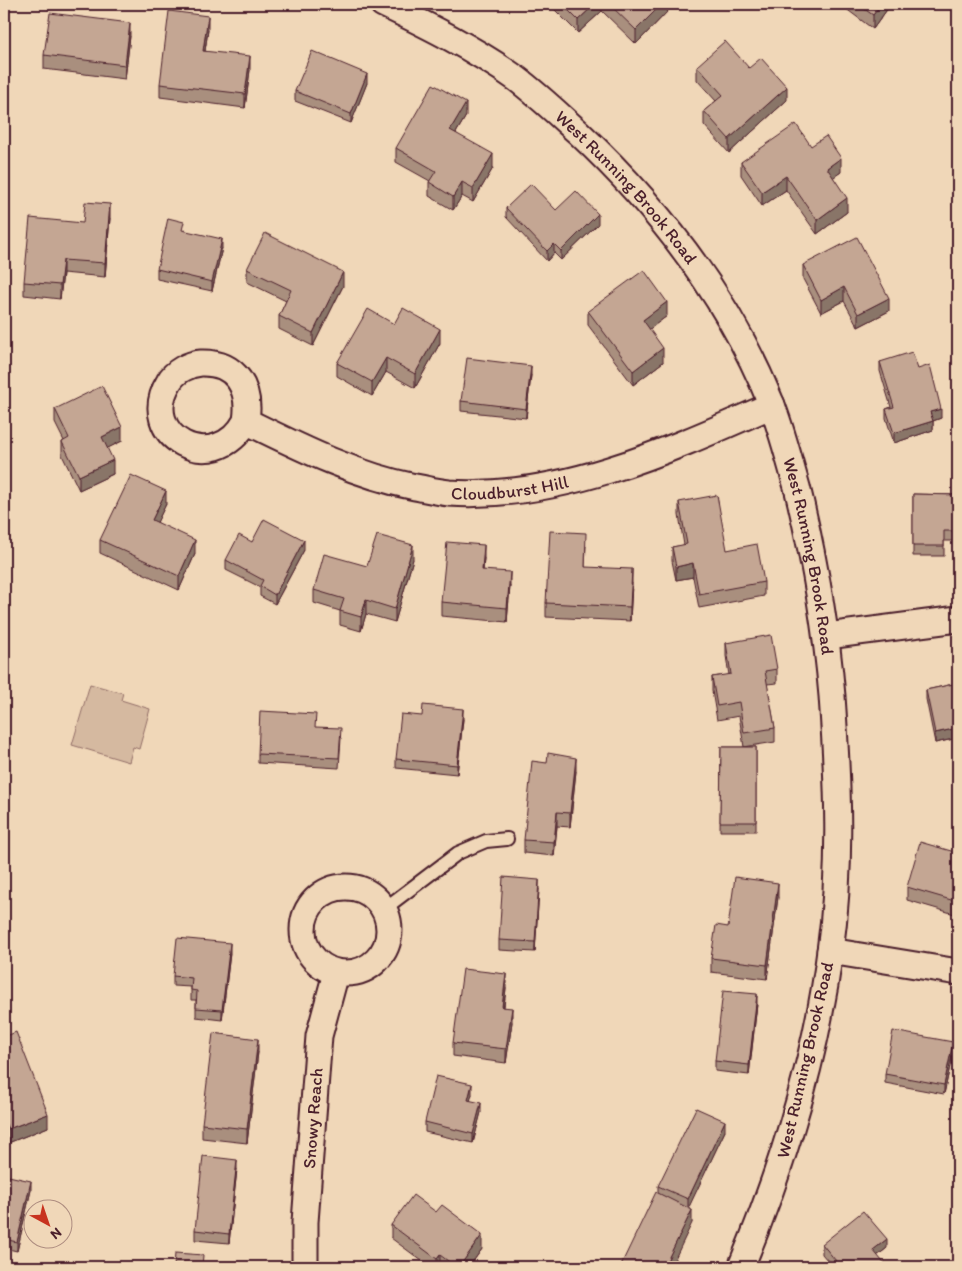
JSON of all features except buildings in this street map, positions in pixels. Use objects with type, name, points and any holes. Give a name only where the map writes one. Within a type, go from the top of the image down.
[{"type":"street","name":"West Running Brook Road","points":[[383,4],[466,47],[518,80],[616,168],[658,214],[703,274],[734,325],[772,405],[792,470],[813,551],[827,636],[838,802],[837,870],[830,951],[816,1028],[799,1101],[781,1163],[741,1267]]},
{"type":"street","name":"Cloudburst Hill","points":[[246,421],[315,455],[359,473],[448,493],[497,493],[552,484],[616,466],[698,438],[772,405]]},
{"type":"street","points":[[827,636],[958,619]]},
{"type":"street","points":[[348,886],[366,890],[381,903],[390,921],[390,938],[383,954],[372,965],[354,973],[336,973],[315,961],[306,948],[302,932],[304,916],[313,901],[329,889],[348,886]]},
{"type":"street","points":[[830,951],[958,972]]},
{"type":"street","name":"Snowy Reach","points":[[305,1267],[305,1222],[319,1036],[336,973]]},
{"type":"lane","points":[[384,909],[458,853],[486,841],[507,839]]},
{"type":"shaded area","points":[[90,684],[123,693],[121,700],[150,709],[139,749],[133,747],[129,762],[72,745]]}]
